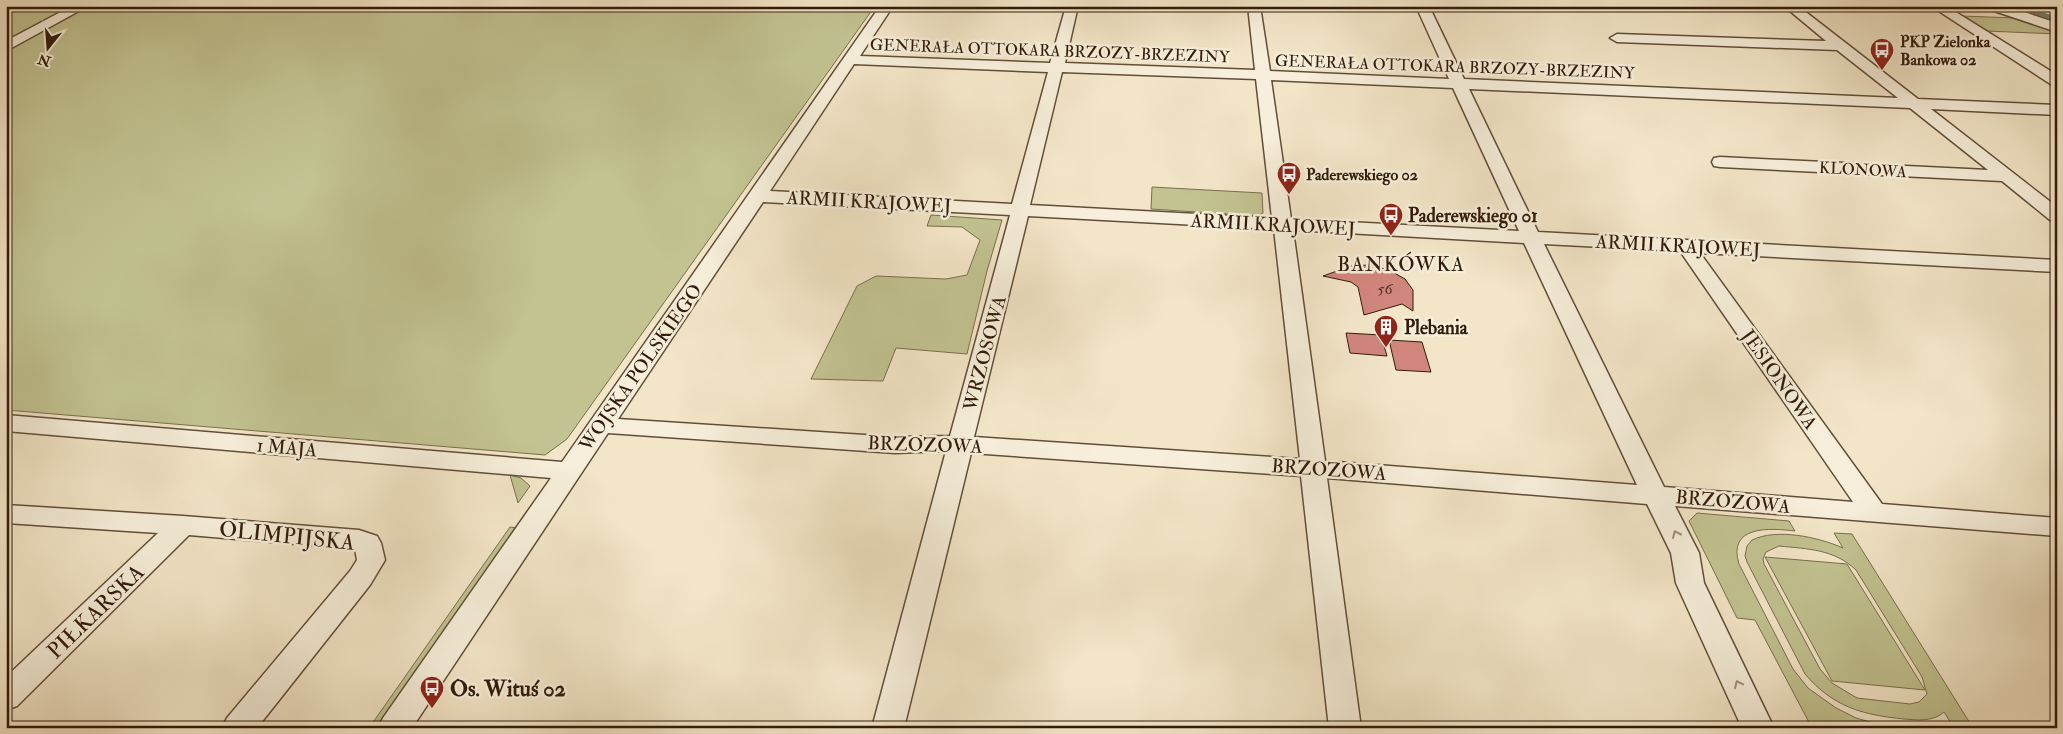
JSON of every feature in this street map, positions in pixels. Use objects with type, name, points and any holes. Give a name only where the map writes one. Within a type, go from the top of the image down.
[{"type":"street","points":[[6,47],[82,6]]},
{"type":"street","name":"WOJSKA POLSKIEGO","points":[[394,728],[887,6]]},
{"type":"street","name":"WRZOSOWA","points":[[888,728],[1022,210],[1072,6]]},
{"type":"street","points":[[1254,6],[1345,728]]},
{"type":"street","points":[[1422,6],[1654,495],[1663,506],[1682,545],[1690,583],[1758,728]]},
{"type":"street","points":[[1790,6],[2057,216]]},
{"type":"street","points":[[1937,6],[2057,82]]},
{"type":"street","points":[[1993,6],[2057,28]]},
{"type":"street","points":[[1617,38],[1841,46]]},
{"type":"street","name":"GENERAŁA OTTOKARA BRZOZY-BRZEZINY","points":[[851,60],[2057,110]]},
{"type":"street","name":"KLONOWA","points":[[1720,162],[2006,176]]},
{"type":"street","name":"ARMII KRAJOWEJ","points":[[759,196],[2057,266]]},
{"type":"street","name":"JESIONOWA","points":[[1686,246],[1874,513]]},
{"type":"street","name":"1 MAJA","points":[[6,423],[569,471]]},
{"type":"street","name":"BRZOZOWA","points":[[600,426],[895,445],[930,442],[1312,468],[2057,527]]},
{"type":"street","name":"OLIMPIJSKA","points":[[6,514],[183,525],[359,540],[367,543],[371,560],[360,578],[238,728]]},
{"type":"street","name":"PIŁKARSKA","points":[[6,697],[183,525]]},
{"type":"green space","points":[[6,6],[875,6],[567,439],[545,455],[6,410]]},
{"type":"green space","points":[[1962,16],[2016,18],[2057,32],[2057,34],[1986,31]]},
{"type":"green space","points":[[1152,187],[1262,193],[1263,213],[1258,216],[1151,209]]},
{"type":"green space","points":[[931,215],[1002,220],[987,271],[967,354],[896,348],[883,381],[811,379],[857,286],[876,276],[946,279],[967,275],[980,240],[962,227],[927,226]]},
{"type":"green space","points":[[510,475],[521,478],[530,486],[518,503]]},
{"type":"green space","points":[[1697,513],[1789,521],[1795,531],[1774,529],[1753,532],[1739,542],[1737,551],[1739,564],[1793,669],[1808,688],[1836,708],[1856,718],[1877,724],[1920,728],[1812,728],[1755,620],[1737,618],[1689,521]]},
{"type":"green space","points":[[510,527],[518,528],[379,728],[369,728]]},
{"type":"green space","points":[[1834,533],[1852,534],[1973,728],[1954,728],[1944,712],[1930,719],[1919,720],[1862,712],[1838,702],[1805,674],[1747,562],[1745,556],[1747,546],[1752,540],[1762,536],[1785,534],[1810,537],[1843,548]],"holes":[[[1779,546],[1810,549],[1830,554],[1848,563],[1856,570],[1922,677],[1927,694],[1919,702],[1910,704],[1857,698],[1832,683],[1820,669],[1764,564],[1763,559],[1766,552]]]},
{"type":"green space","points":[[1765,557],[1847,564],[1925,690],[1832,681]]},
{"type":"building","points":[[1369,265],[1389,270],[1405,279],[1413,290],[1413,311],[1402,304],[1364,315],[1358,287],[1351,282],[1323,276],[1351,266]]},
{"type":"building","points":[[1346,333],[1381,335],[1387,356],[1350,353]]},
{"type":"building","points":[[1389,340],[1422,342],[1431,372],[1396,370]]},
{"type":"waterway","points":[[2022,8],[2057,19]]},
{"type":"railway","points":[[2045,6],[2057,10]]},
{"type":"place","name":"PKP Zielonka Bankowa 02","points":[[1882,71]]},
{"type":"place","name":"Paderewskiego 02","points":[[1289,195]]},
{"type":"place","name":"Paderewskiego 01","points":[[1391,236]]},
{"type":"place","name":"Plebania","points":[[1386,348]]},
{"type":"place","name":"Os. Wituś 02","points":[[432,709]]},
{"type":"district","name":"BANKÓWKA","points":[[1401,264]]}]
